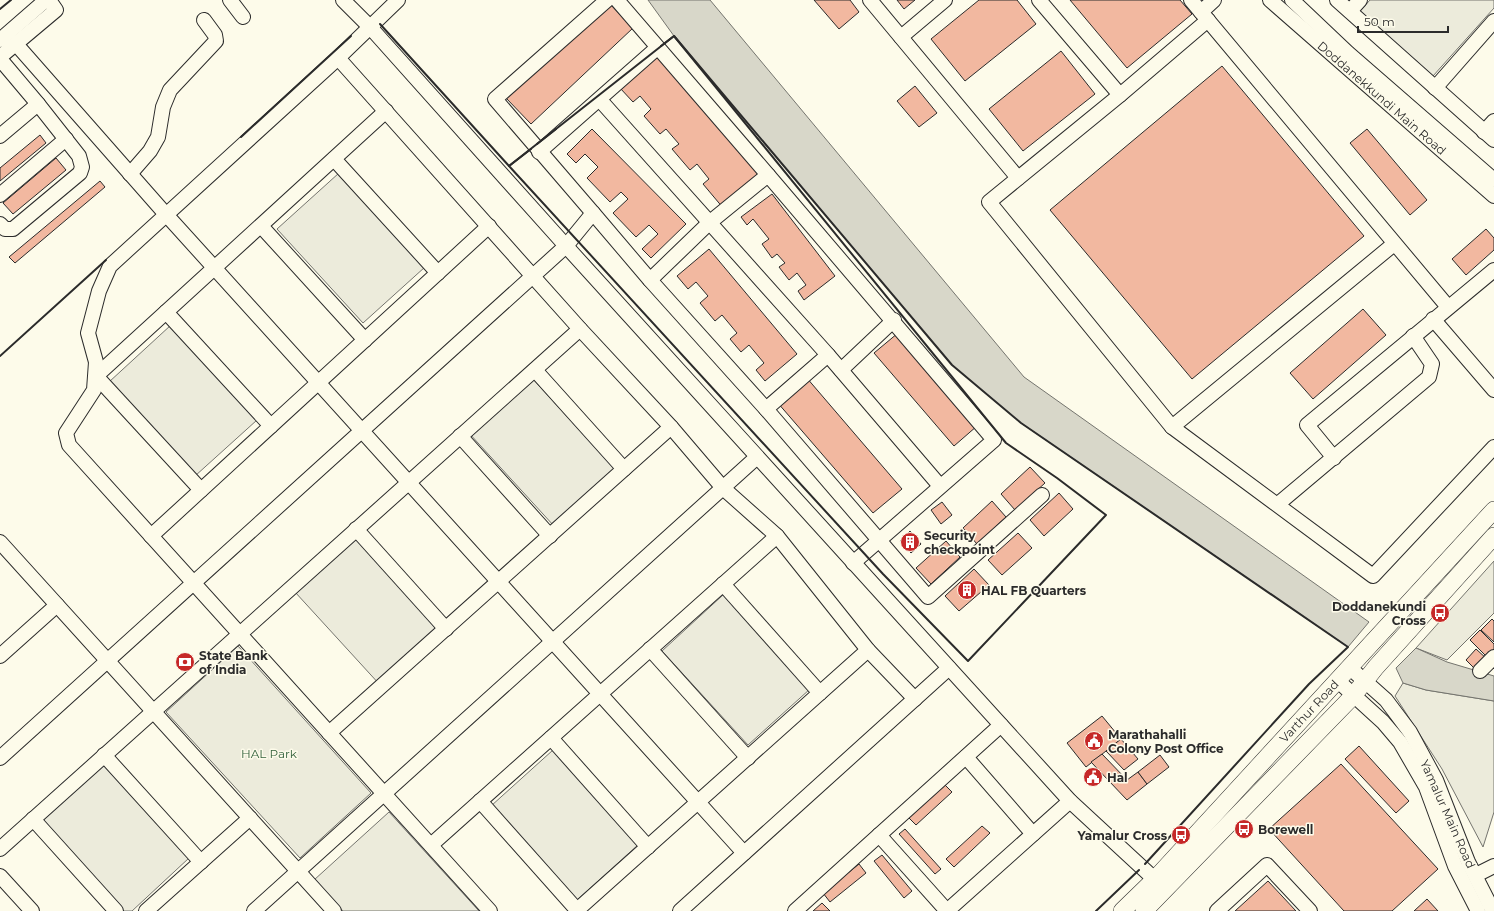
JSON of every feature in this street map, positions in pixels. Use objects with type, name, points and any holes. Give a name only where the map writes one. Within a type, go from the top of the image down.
[{"type":"main road","name":"Varthur Road","points":[[1144,911],[1160,884],[1349,667],[1494,510]]},
{"type":"main road","name":"Varthur Road","points":[[1122,911],[1160,884],[1353,696],[1494,536]]},
{"type":"street","points":[[0,40],[46,0]]},
{"type":"street","points":[[230,0],[243,17]]},
{"type":"street","points":[[343,0],[370,27],[757,457],[1070,800],[1160,884]]},
{"type":"street","points":[[398,0],[338,58],[110,266],[99,291],[88,333],[96,362],[94,390],[66,433],[69,445],[490,911]]},
{"type":"street","points":[[606,0],[495,99],[650,280],[766,409],[928,598],[1042,495]]},
{"type":"street","points":[[617,0],[894,320],[994,440],[853,562]]},
{"type":"street","points":[[870,0],[1018,178]]},
{"type":"street","points":[[901,37],[945,0]]},
{"type":"street","points":[[1039,0],[1120,96]]},
{"type":"street","points":[[1191,0],[1448,307]]},
{"type":"street","points":[[1214,0],[1204,16],[1120,96],[989,202],[1172,427],[1278,504],[1373,576],[1494,447]]},
{"type":"street","name":"Doddanekkundi Main Road","points":[[1270,0],[1494,196]]},
{"type":"street","name":"Doddanekkundi Main Road","points":[[1292,0],[1348,53],[1494,180]]},
{"type":"street","points":[[1337,0],[1489,136],[1494,121]]},
{"type":"street","points":[[1350,11],[1360,0]]},
{"type":"street","points":[[0,224],[5,230],[13,229],[80,172],[81,162],[66,139],[0,58],[16,44],[53,5]]},
{"type":"street","points":[[130,174],[150,151],[158,137],[163,107],[170,90],[216,41],[215,35],[204,20]]},
{"type":"street","points":[[1435,88],[1494,21]]},
{"type":"street","points":[[16,44],[166,215],[744,853]]},
{"type":"street","points":[[539,152],[600,100],[657,48]]},
{"type":"street","points":[[338,58],[580,329],[671,427],[723,488],[777,536],[868,650],[915,699]]},
{"type":"street","points":[[600,100],[708,223],[828,355],[940,486]]},
{"type":"street","points":[[0,136],[38,104]]},
{"type":"street","points":[[96,376],[386,111]]},
{"type":"street","points":[[0,195],[66,139]]},
{"type":"street","points":[[334,159],[438,273]]},
{"type":"street","points":[[650,280],[708,223],[768,175]]},
{"type":"street","points":[[0,758],[566,246],[593,213]]},
{"type":"street","points":[[261,226],[365,340]]},
{"type":"street","points":[[151,536],[489,226]]},
{"type":"street","points":[[1172,427],[1394,244]]},
{"type":"street","points":[[1334,458],[1306,425],[1494,270]]},
{"type":"street","points":[[166,312],[271,426]]},
{"type":"street","points":[[1433,319],[1494,390]]},
{"type":"street","points":[[841,370],[894,320]]},
{"type":"street","points":[[0,848],[580,329]]},
{"type":"street","points":[[1278,504],[1429,377],[1432,364],[1413,336]]},
{"type":"street","points":[[766,409],[828,355]]},
{"type":"street","points":[[535,370],[624,469]]},
{"type":"street","points":[[96,376],[201,490]]},
{"type":"street","points":[[329,733],[671,427]]},
{"type":"street","points":[[460,436],[550,536]]},
{"type":"street","points":[[254,911],[757,457]]},
{"type":"street","points":[[356,529],[446,629]]},
{"type":"street","points":[[431,845],[777,536]]},
{"type":"street","points":[[0,542],[334,911]]},
{"type":"street","points":[[723,584],[820,693]]},
{"type":"street","points":[[2,649],[57,604]]},
{"type":"street","points":[[650,649],[748,758]]},
{"type":"street","points":[[480,802],[577,911],[868,650]]},
{"type":"street","points":[[1480,671],[1494,657]]},
{"type":"street","name":"Yamalur Main Road","points":[[1349,667],[1364,682],[1386,700],[1410,732],[1436,780],[1468,862],[1476,875],[1493,911]]},
{"type":"street","points":[[680,911],[949,668]]},
{"type":"street","name":"Yamalur Main Road","points":[[1338,680],[1353,696],[1383,722],[1400,742],[1426,787],[1455,866],[1478,911]]},
{"type":"street","points":[[795,911],[1001,725]]},
{"type":"street","points":[[551,738],[648,847]]},
{"type":"street","points":[[104,755],[201,862]]},
{"type":"street","points":[[966,757],[1033,834]]},
{"type":"street","points":[[879,835],[947,911],[1070,800]]},
{"type":"street","points":[[146,911],[250,818]]},
{"type":"street","points":[[33,819],[116,911]]},
{"type":"street","points":[[1217,911],[1267,865],[1310,911]]},
{"type":"street","points":[[1476,875],[1494,866]]},
{"type":"street","points":[[0,876],[32,911]]},
{"type":"green space","points":[[1370,0],[1494,0],[1494,8],[1433,76],[1360,11]]},
{"type":"green space","points":[[339,173],[425,267],[363,323],[277,229]]},
{"type":"green space","points":[[171,325],[257,420],[195,476],[109,382]]},
{"type":"green space","points":[[530,376],[616,470],[554,526],[468,432]]},
{"type":"green space","points":[[357,535],[443,629],[381,686],[295,592]]},
{"type":"green space","points":[[1494,561],[1494,613],[1447,660],[1416,648]]},
{"type":"green space","points":[[724,594],[810,689],[748,745],[662,651]]},
{"type":"green space","name":"HAL Park","points":[[238,646],[371,793],[300,858],[166,712]]},
{"type":"green space","points":[[1403,683],[1426,690],[1494,701],[1494,812],[1483,847],[1442,769],[1395,696]]},
{"type":"green space","points":[[553,750],[639,844],[577,900],[491,806]]},
{"type":"green space","points":[[103,764],[189,858],[132,911],[124,911],[41,821]]},
{"type":"green space","points":[[389,812],[479,911],[343,911],[314,880]]},
{"type":"shaded area","points":[[648,0],[710,0],[1024,377],[1369,622],[1348,647],[1021,423],[952,365],[674,36]]},
{"type":"shaded area","points":[[1416,648],[1447,662],[1494,676],[1494,701],[1426,690],[1403,683],[1396,668]]},
{"type":"building","points":[[814,0],[850,0],[859,12],[839,29]]},
{"type":"building","points":[[897,0],[915,0],[904,9]]},
{"type":"building","points":[[979,0],[1017,0],[1036,24],[965,81],[931,39]]},
{"type":"building","points":[[1070,0],[1180,0],[1192,14],[1127,68]]},
{"type":"building","points":[[608,2],[633,28],[531,124],[506,98]]},
{"type":"building","points":[[1061,51],[1095,94],[1023,151],[989,109]]},
{"type":"building","points":[[660,54],[764,175],[724,209],[703,184],[709,179],[697,164],[690,170],[672,149],[679,144],[666,129],[660,134],[644,116],[651,109],[640,96],[633,102],[620,88]]},
{"type":"building","points":[[1222,66],[1364,236],[1192,379],[1050,210]]},
{"type":"building","points":[[915,86],[937,113],[919,127],[897,101]]},
{"type":"building","points":[[592,129],[686,224],[651,258],[642,249],[658,234],[649,225],[636,237],[613,213],[628,199],[621,192],[610,202],[587,178],[598,167],[585,154],[576,163],[567,154]]},
{"type":"building","points":[[1367,129],[1427,200],[1410,215],[1350,143]]},
{"type":"building","points":[[40,135],[46,143],[0,181],[0,168]]},
{"type":"building","points":[[56,158],[66,170],[13,214],[3,203]]},
{"type":"building","points":[[100,181],[105,187],[15,263],[9,257]]},
{"type":"building","points":[[772,194],[835,276],[804,300],[798,291],[806,285],[797,273],[789,280],[779,267],[785,263],[777,254],[772,258],[762,244],[769,239],[753,219],[747,225],[741,217]]},
{"type":"building","points":[[1486,229],[1494,238],[1494,250],[1466,275],[1452,259]]},
{"type":"building","points":[[709,249],[797,354],[765,381],[756,370],[764,363],[749,345],[741,352],[730,339],[737,333],[722,315],[715,321],[700,303],[708,296],[696,282],[688,289],[677,276]]},
{"type":"building","points":[[1363,309],[1386,335],[1313,399],[1290,373]]},
{"type":"building","points":[[898,333],[977,426],[954,446],[874,353]]},
{"type":"building","points":[[806,377],[902,489],[873,513],[777,402]]},
{"type":"building","points":[[1030,467],[1045,483],[1015,510],[1001,494]]},
{"type":"building","points":[[1059,493],[1073,509],[1044,536],[1030,520]]},
{"type":"building","points":[[992,501],[1006,517],[977,544],[963,528]]},
{"type":"building","points":[[942,502],[952,515],[941,524],[931,510]]},
{"type":"building","name":"Security checkpoint","points":[[910,531],[921,544],[911,553],[900,541]]},
{"type":"building","name":"HAL FB Quarters","points":[[1018,533],[1032,548],[1002,575],[988,560]]},
{"type":"building","name":"HAL FB Quarters","points":[[946,541],[960,557],[931,584],[916,568]]},
{"type":"building","name":"HAL FB Quarters","points":[[974,569],[989,585],[959,611],[945,596]]},
{"type":"building","points":[[1492,619],[1494,621],[1494,642],[1481,630]]},
{"type":"building","points":[[1480,630],[1494,644],[1494,652],[1488,658],[1470,640]]},
{"type":"building","points":[[1476,649],[1487,659],[1476,670],[1466,660]]},
{"type":"building","name":"Marathahalli Colony Post Office","points":[[1102,716],[1121,739],[1086,767],[1067,743]]},
{"type":"building","points":[[1121,739],[1138,759],[1124,770],[1106,751]]},
{"type":"building","points":[[1359,746],[1409,801],[1396,813],[1345,759]]},
{"type":"building","points":[[1102,754],[1127,780],[1138,772],[1147,784],[1127,800],[1091,762]]},
{"type":"building","points":[[1160,755],[1169,767],[1147,784],[1138,772]]},
{"type":"building","points":[[1341,764],[1438,869],[1392,911],[1344,911],[1269,829]]},
{"type":"building","points":[[944,784],[952,792],[916,825],[908,817]]},
{"type":"building","points":[[982,826],[990,833],[954,867],[946,859]]},
{"type":"building","points":[[905,829],[941,869],[935,874],[899,834]]},
{"type":"building","points":[[882,855],[912,891],[904,898],[874,861]]},
{"type":"building","points":[[859,864],[866,873],[830,902],[823,893]]},
{"type":"building","points":[[1268,881],[1296,911],[1235,911]]},
{"type":"building","points":[[1427,899],[1438,911],[1414,911]]},
{"type":"building","points":[[822,903],[830,911],[813,911]]},
{"type":"wall","points":[[0,9],[11,0]]},
{"type":"wall","points":[[380,24],[509,166],[531,149]]},
{"type":"wall","points":[[241,137],[351,36]]},
{"type":"wall","points":[[674,36],[1006,443],[1057,478],[1106,515],[968,661],[883,574],[509,166],[674,36]]},
{"type":"wall","points":[[661,46],[674,36],[952,365],[1021,423],[1348,647],[1309,684],[1145,864]]},
{"type":"wall","points":[[537,144],[556,129]]},
{"type":"wall","points":[[0,356],[106,260]]},
{"type":"wall","points":[[1096,911],[1139,870]]},
{"type":"place","name":"Security checkpoint","points":[[910,542]]},
{"type":"place","name":"HAL FB Quarters","points":[[967,590]]},
{"type":"place","name":"Doddanekundi Cross","points":[[1440,613]]},
{"type":"place","name":"State Bank of India","points":[[185,662]]},
{"type":"place","name":"Marathahalli Colony Post Office","points":[[1094,741]]},
{"type":"place","name":"Hal","points":[[1093,777]]},
{"type":"place","name":"Borewell","points":[[1244,829]]},
{"type":"place","name":"Yamalur Cross","points":[[1181,835]]}]
